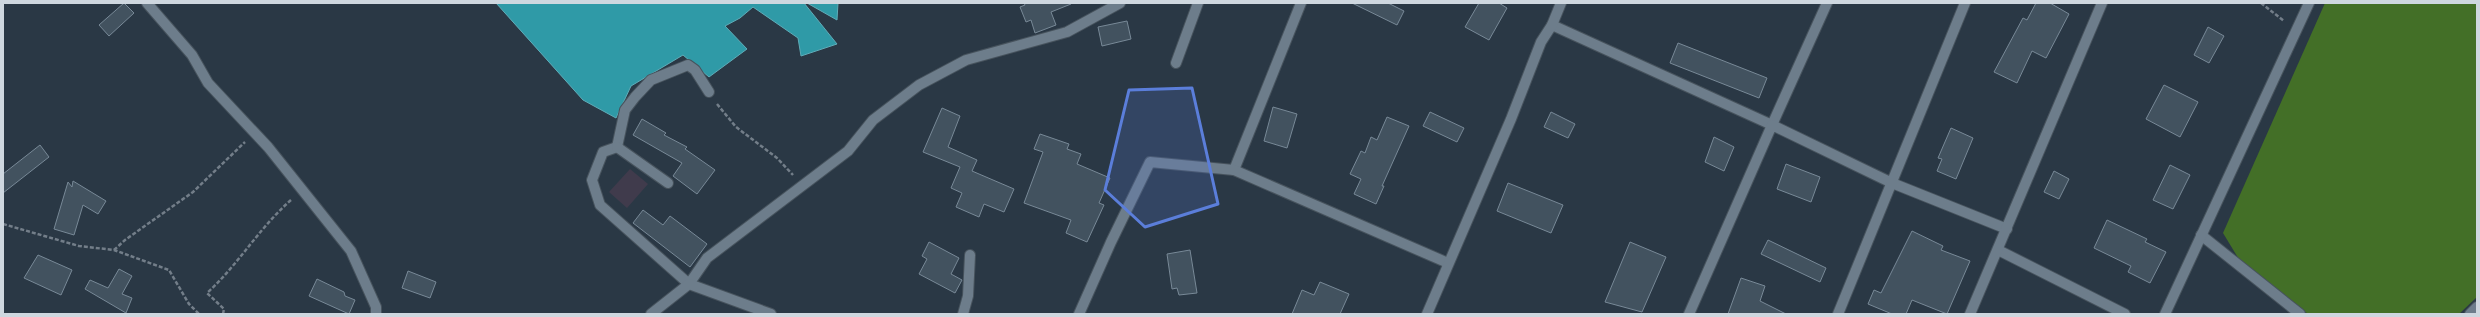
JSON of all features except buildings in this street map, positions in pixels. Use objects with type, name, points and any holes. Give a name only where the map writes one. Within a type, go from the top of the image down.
[{"type":"street","points":[[147,3],[192,55],[208,83],[256,132],[351,251],[376,307],[376,314]]},
{"type":"street","points":[[651,314],[689,284],[707,258],[848,151],[873,120],[919,86],[966,60],[1067,32],[1120,3]]},
{"type":"street","points":[[1176,63],[1198,3]]},
{"type":"street","points":[[1234,170],[1301,3]]},
{"type":"street","points":[[1428,314],[1448,263],[1511,119],[1541,42],[1552,25],[1561,3]]},
{"type":"street","points":[[1689,314],[1827,3]]},
{"type":"street","points":[[1838,314],[1965,3]]},
{"type":"street","points":[[1970,314],[2102,3]]},
{"type":"street","points":[[2165,314],[2309,3]]},
{"type":"street","points":[[1552,25],[1772,125],[1892,183],[2006,229]]},
{"type":"street","points":[[617,147],[625,110],[651,80],[688,65],[695,70],[709,92]]},
{"type":"street","points":[[617,147],[668,184]]},
{"type":"street","points":[[617,147],[603,152],[592,180],[600,205],[689,284],[771,314]]},
{"type":"street","points":[[1079,314],[1111,242],[1150,162],[1234,170],[1448,263]]},
{"type":"street","points":[[2202,235],[2300,314]]},
{"type":"street","points":[[1998,250],[2125,314]]},
{"type":"street","points":[[963,314],[968,296],[970,255]]},
{"type":"street","points":[[2470,314],[2477,307]]},
{"type":"path","points":[[2261,3],[2283,20],[2293,38]]},
{"type":"path","points":[[709,92],[736,127],[777,158],[803,185]]},
{"type":"path","points":[[114,250],[125,240],[193,192],[256,132]]},
{"type":"path","points":[[223,314],[224,309],[207,293],[235,263],[269,219],[302,191]]},
{"type":"path","points":[[3,224],[79,246],[114,250],[169,270],[189,304],[199,314]]},
{"type":"highlighted area","points":[[1192,88],[1218,204],[1145,227],[1105,190],[1129,90]]},
{"type":"shaded area","points":[[630,169],[648,184],[627,208],[609,192]]},
{"type":"green space","points":[[2325,3],[2477,3],[2477,297],[2459,314],[2308,314],[2240,261],[2223,233]]},
{"type":"water","points":[[496,3],[804,3],[837,44],[801,56],[798,38],[753,7],[740,18],[725,26],[747,49],[709,77],[683,55],[631,86],[616,118],[583,100]]},
{"type":"water","points":[[807,3],[838,3],[837,20]]}]
